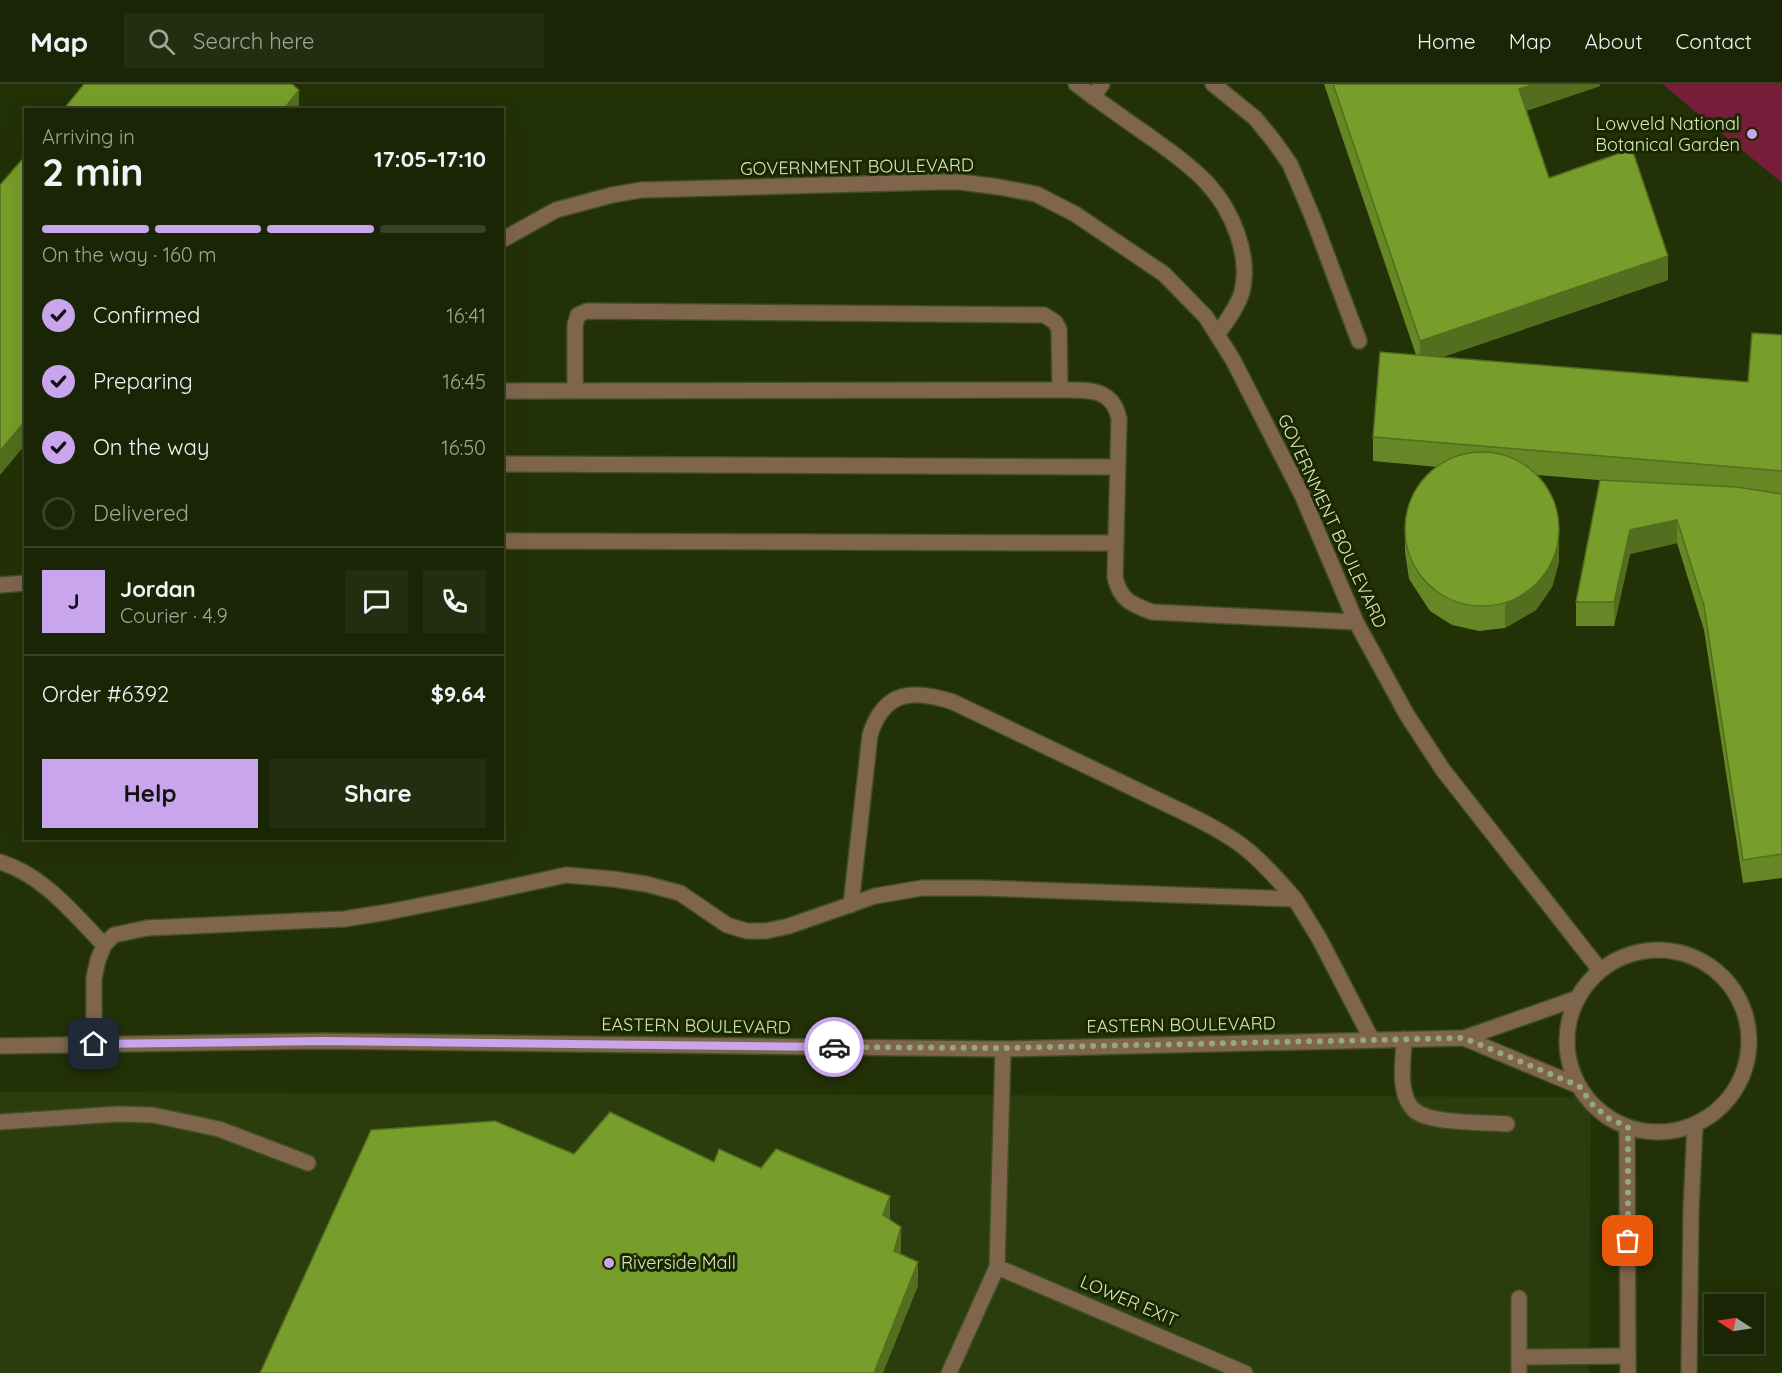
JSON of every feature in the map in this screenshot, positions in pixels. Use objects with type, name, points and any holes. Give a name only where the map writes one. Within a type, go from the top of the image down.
[{"type":"street","points":[[1076,84],[1098,90],[1208,184],[1226,209],[1239,241],[1244,261],[1244,277],[1237,306],[1217,335]]},
{"type":"street","points":[[1213,84],[1255,118],[1290,164],[1313,218],[1359,341]]},
{"type":"street","name":"GOVERNMENT BOULEVARD","points":[[504,239],[555,210],[641,190],[960,182],[1036,194],[1075,214],[1116,240],[1164,274],[1206,317],[1233,360],[1302,495],[1356,622],[1407,715],[1443,770],[1600,970]]},
{"type":"street","points":[[575,390],[574,333],[576,319],[583,312],[599,311],[1044,315],[1055,322],[1059,329],[1060,390]]},
{"type":"street","points":[[504,391],[1087,390],[1095,392],[1114,403],[1119,419],[1114,578],[1118,590],[1125,599],[1135,606],[1152,612],[1356,622]]},
{"type":"street","points":[[504,464],[1118,467]]},
{"type":"street","points":[[504,541],[1116,543]]},
{"type":"street","points":[[0,585],[24,583]]},
{"type":"street","points":[[851,905],[870,735],[875,720],[896,699],[909,694],[925,694],[953,702],[1183,812],[1220,831],[1251,853],[1295,899],[1319,938],[1372,1040]]},
{"type":"street","points":[[0,862],[21,870],[37,880],[104,945]]},
{"type":"street","points":[[94,1044],[94,978],[104,945],[114,935],[147,928],[344,919],[526,885],[566,875],[635,882],[680,893],[727,925],[747,931],[766,931],[789,926],[876,896],[922,888],[1295,899]]},
{"type":"street","points":[[1652,949],[1680,951],[1707,962],[1728,981],[1743,1005],[1750,1033],[1748,1061],[1737,1088],[1719,1110],[1695,1125],[1673,1131],[1650,1132],[1628,1127],[1608,1118],[1592,1104],[1579,1086],[1570,1065],[1567,1042],[1570,1019],[1578,998],[1587,983],[1600,970],[1624,955],[1652,949]]},
{"type":"street","name":"EASTERN BOULEVARD","points":[[0,1046],[323,1041],[1004,1048],[1464,1038],[1578,998]]},
{"type":"street","name":"EASTERN BOULEVARD","points":[[1464,1038],[1579,1086]]},
{"type":"street","points":[[1404,1039],[1404,1093],[1416,1111],[1437,1119],[1507,1124]]},
{"type":"street","points":[[949,1373],[997,1267],[1004,1048]]},
{"type":"street","points":[[0,1122],[118,1114],[153,1115],[219,1129],[308,1163]]},
{"type":"street","points":[[1689,1373],[1691,1210],[1695,1125]]},
{"type":"street","points":[[1628,1127],[1628,1373]]},
{"type":"street","name":"LOWER EXIT","points":[[997,1267],[1245,1373]]},
{"type":"street","points":[[1519,1298],[1520,1373]]},
{"type":"street","points":[[1520,1357],[1628,1356]]},
{"type":"shaded area","name":"Lowveld National Botanical Garden","points":[[1662,84],[1782,84],[1782,183]]},
{"type":"shaded area","name":"Riverside Mall","points":[[0,1092],[1591,1097],[1589,1373],[0,1373]]},
{"type":"building","points":[[84,84],[292,84],[299,90],[285,108],[65,108]]},
{"type":"building","points":[[1333,84],[1535,84],[1519,89],[1549,178],[1632,149],[1668,256],[1420,341]]},
{"type":"building","points":[[24,157],[24,422],[0,451],[0,185]]},
{"type":"building","points":[[1752,333],[1782,335],[1782,471],[1373,437],[1380,352],[1748,382]]},
{"type":"building","points":[[1482,452],[1511,458],[1525,465],[1536,475],[1546,486],[1553,500],[1559,529],[1553,558],[1546,572],[1536,583],[1525,593],[1511,600],[1482,606],[1453,600],[1439,593],[1428,583],[1418,572],[1411,558],[1405,529],[1411,500],[1418,486],[1428,475],[1439,465],[1453,458]]},
{"type":"building","points":[[1600,480],[1737,487],[1782,494],[1782,854],[1743,860],[1704,606],[1677,520],[1630,530],[1614,602],[1576,602]]},
{"type":"building","name":"Riverside Mall","points":[[610,1112],[714,1162],[719,1149],[761,1168],[776,1149],[890,1196],[883,1215],[901,1227],[894,1251],[918,1262],[874,1373],[260,1373],[371,1130],[495,1121],[574,1154]]},
{"type":"way so far","points":[[834,1047],[1004,1048],[1464,1038],[1579,1086],[1592,1104],[1608,1118],[1628,1127],[1628,1241]]},
{"type":"place","name":"Lowveld National Botanical Garden","points":[[1752,134]]},
{"type":"place","name":"Riverside Mall","points":[[609,1263]]},
{"type":"route","points":[[94,1044],[323,1041],[834,1047]]}]
